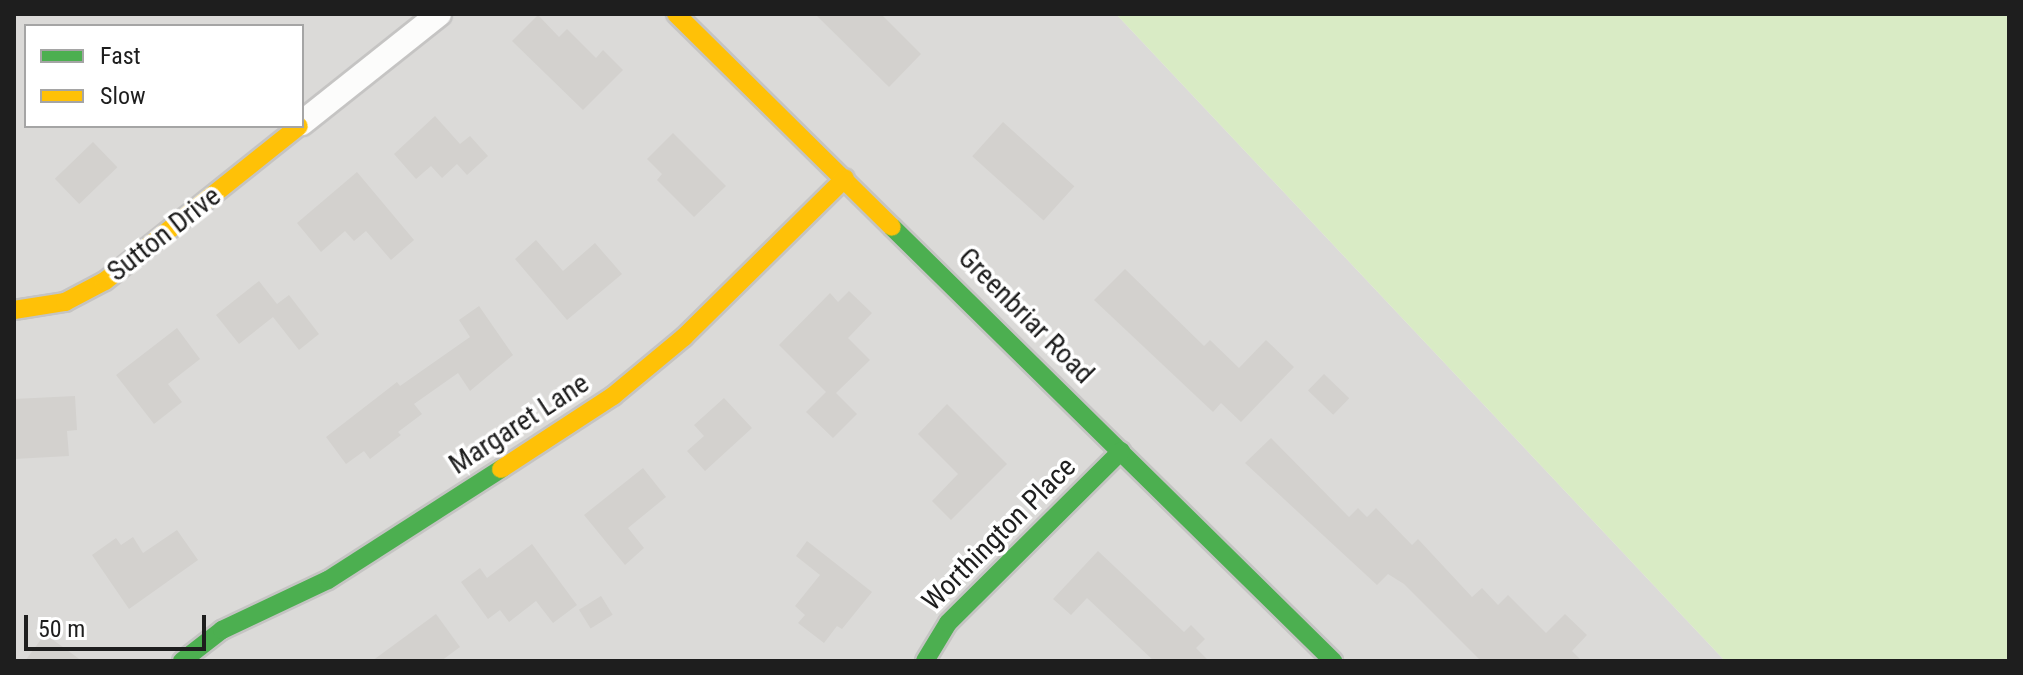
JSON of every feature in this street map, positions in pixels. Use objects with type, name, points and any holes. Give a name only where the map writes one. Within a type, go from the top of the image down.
[{"type":"street","name":"Sutton Drive","points":[[304,122],[439,14]]},
{"type":"street","name":"Greenbriar Road","points":[[676,14],[1333,661]]},
{"type":"street","name":"Sutton Drive","points":[[14,310],[65,302],[105,281],[296,128]]},
{"type":"street","name":"Margaret Lane","points":[[182,661],[222,630],[328,580],[613,396],[684,337],[845,178]]},
{"type":"street","name":"Worthington Place","points":[[925,661],[948,623],[1121,451]]},
{"type":"shaded area","points":[[14,14],[1116,14],[1725,661],[14,661]]},
{"type":"green space","points":[[1116,14],[2009,14],[2009,661],[1725,661]]},
{"type":"building","points":[[815,14],[881,14],[921,54],[889,87]]},
{"type":"building","points":[[538,15],[559,37],[567,29],[596,58],[603,50],[623,70],[583,110],[512,41]]},
{"type":"building","points":[[435,116],[460,144],[470,136],[488,156],[467,175],[457,164],[442,178],[431,166],[416,179],[394,154]]},
{"type":"building","points":[[1003,122],[1074,186],[1044,220],[972,156]]},
{"type":"building","points":[[673,133],[726,186],[694,217],[657,180],[662,174],[647,159]]},
{"type":"building","points":[[93,142],[117,167],[79,204],[55,179]]},
{"type":"building","points":[[357,172],[414,240],[391,260],[366,231],[354,241],[345,231],[321,252],[297,223]]},
{"type":"building","points":[[536,240],[563,271],[595,243],[622,274],[567,320],[515,259]]},
{"type":"building","points":[[1125,269],[1204,346],[1210,340],[1239,368],[1266,340],[1294,367],[1241,422],[1221,403],[1213,412],[1094,300]]},
{"type":"building","points":[[259,281],[277,304],[289,295],[319,334],[299,350],[273,317],[239,344],[216,315]]},
{"type":"building","points":[[849,291],[872,313],[848,338],[870,360],[836,393],[857,414],[833,438],[806,412],[826,392],[779,345],[830,293],[838,302]]},
{"type":"building","points":[[479,306],[513,355],[470,391],[458,373],[414,404],[422,414],[398,432],[401,435],[370,459],[364,451],[346,464],[326,437],[397,382],[400,386],[470,337],[459,320]]},
{"type":"building","points":[[177,328],[200,359],[168,384],[182,402],[154,424],[116,375]]},
{"type":"building","points":[[1324,374],[1349,398],[1333,415],[1308,391]]},
{"type":"building","points":[[75,396],[77,430],[67,431],[69,456],[14,459],[14,399]]},
{"type":"building","points":[[724,398],[752,428],[705,471],[687,451],[704,436],[694,425]]},
{"type":"building","points":[[947,404],[1007,464],[951,520],[932,501],[958,474],[918,434]]},
{"type":"building","points":[[1271,438],[1349,517],[1358,508],[1367,517],[1376,508],[1412,545],[1418,539],[1472,597],[1482,588],[1498,605],[1508,595],[1546,633],[1565,614],[1587,635],[1572,651],[1582,661],[1481,661],[1404,584],[1388,574],[1377,585],[1245,463]]},
{"type":"building","points":[[643,468],[666,497],[628,528],[644,548],[625,565],[584,515]]},
{"type":"building","points":[[177,530],[198,560],[129,609],[92,555],[116,538],[121,545],[133,537],[143,553]]},
{"type":"building","points":[[807,541],[872,592],[842,629],[837,626],[824,643],[798,623],[805,615],[795,606],[820,575],[796,556]]},
{"type":"building","points":[[532,544],[577,605],[553,623],[536,601],[509,622],[500,610],[488,619],[461,582],[480,568],[487,578]]},
{"type":"building","points":[[1098,551],[1184,632],[1191,625],[1205,639],[1196,648],[1209,661],[1154,661],[1087,598],[1071,615],[1053,599]]},
{"type":"building","points":[[601,596],[613,615],[591,628],[579,610]]},
{"type":"building","points":[[436,614],[460,647],[441,661],[372,661]]},
{"type":"building","points":[[45,634],[82,661],[25,661]]},
{"type":"traffic: fast","points":[[892,227],[1333,661]]},
{"type":"traffic: fast","points":[[925,661],[948,623],[1121,451]]},
{"type":"traffic: fast","points":[[182,661],[222,630],[328,580],[501,469]]},
{"type":"traffic: slow","points":[[676,14],[892,227]]},
{"type":"traffic: slow","points":[[14,310],[65,302],[105,281],[296,128]]},
{"type":"traffic: slow","points":[[501,469],[613,396],[684,337],[845,178]]}]
